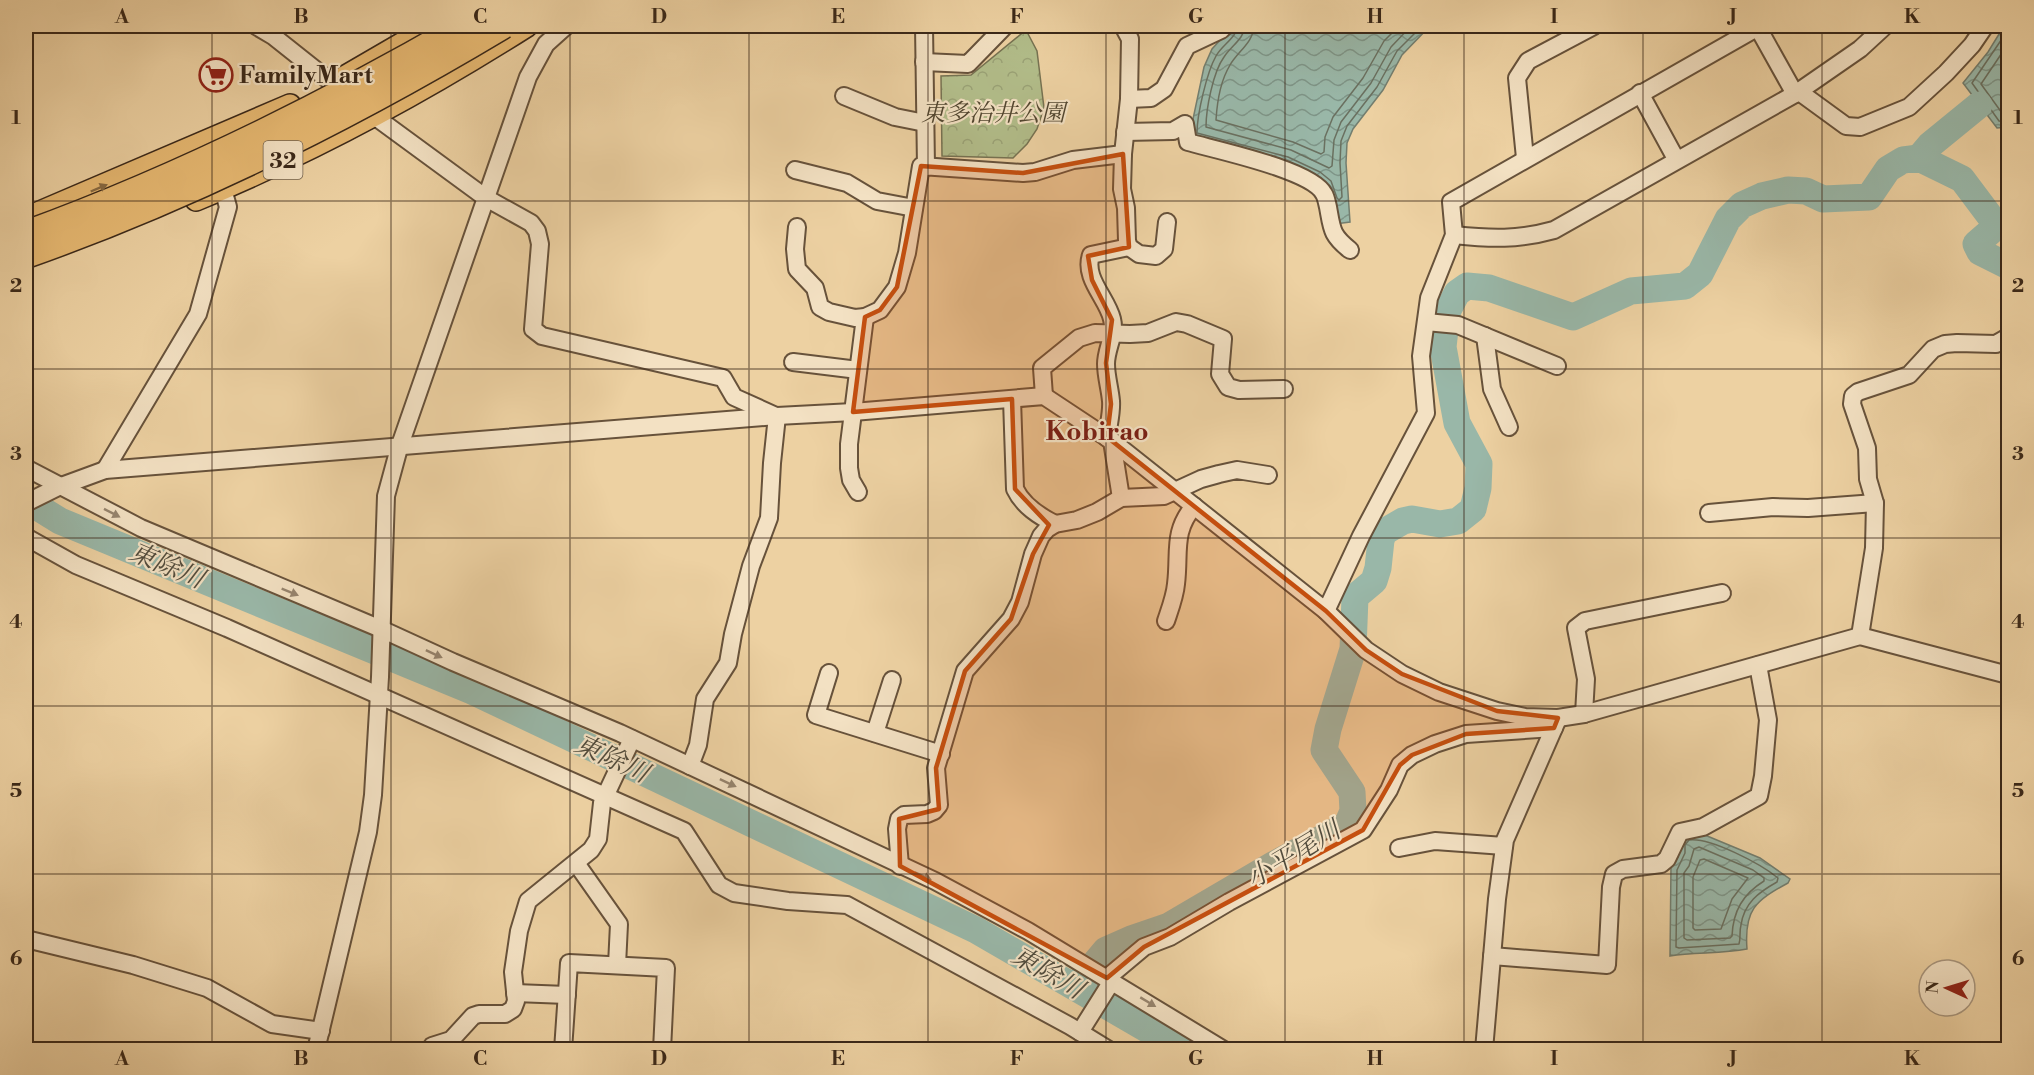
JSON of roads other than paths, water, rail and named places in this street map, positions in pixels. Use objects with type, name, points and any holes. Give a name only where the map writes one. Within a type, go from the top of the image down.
[{"type":"highway","points":[[26,233],[171,175],[262,132],[396,63],[461,26]]},
{"type":"highway","points":[[26,256],[179,196],[292,143],[405,84],[504,26]]},
{"type":"main road","name":"32","points":[[26,218],[278,112],[332,84],[432,26]]},
{"type":"main road","name":"32","points":[[26,268],[223,189],[373,115],[442,78],[527,26]]},
{"type":"street","points":[[256,26],[274,31],[332,84],[373,115],[486,198],[531,223],[537,231],[540,244],[533,329],[542,336],[723,378],[734,397],[777,416]]},
{"type":"street","points":[[316,1050],[368,832],[373,795],[380,677],[386,496],[399,448],[528,77],[546,44],[566,26]]},
{"type":"street","points":[[924,26],[926,167]]},
{"type":"street","points":[[924,62],[968,64],[1005,26]]},
{"type":"street","points":[[1123,26],[1130,39],[1129,99],[1122,189],[1126,208],[1126,241],[1139,254],[1156,256],[1164,249],[1167,222]]},
{"type":"street","points":[[1129,99],[1151,98],[1158,94],[1164,89],[1187,46],[1225,26]]},
{"type":"street","points":[[1525,158],[1517,78],[1528,61],[1594,26]]},
{"type":"street","points":[[1326,612],[1361,536],[1426,413],[1421,356],[1429,298],[1454,235],[1451,202],[1758,26],[1796,92],[1846,126],[1860,127],[1909,107],[1946,73],[1972,45],[1985,26]]},
{"type":"street","points":[[1454,235],[1505,239],[1532,236],[1554,230],[1796,92],[1860,49],[1885,26]]},
{"type":"street","points":[[1640,93],[1676,159]]},
{"type":"street","points":[[844,96],[895,117],[925,123]]},
{"type":"street","points":[[1125,132],[1173,131],[1185,124],[1188,142],[1285,169],[1316,184],[1325,194],[1336,239],[1350,250]]},
{"type":"street","points":[[797,227],[795,249],[797,270],[815,288],[820,307],[829,312],[855,318],[866,317],[880,310],[897,287],[907,253],[921,166],[1029,173],[1073,160],[1123,154]]},
{"type":"street","points":[[795,170],[847,183],[877,201],[914,208]]},
{"type":"street","points":[[105,470],[198,314],[228,207],[223,189]]},
{"type":"street","points":[[1121,498],[1110,439],[1111,404],[1106,363],[1113,333],[1112,320],[1103,295],[1092,280],[1089,262],[1091,255],[1130,247]]},
{"type":"street","points":[[858,492],[851,480],[849,468],[853,412],[866,317]]},
{"type":"street","points":[[1044,396],[1042,368],[1079,338],[1095,333],[1148,333],[1176,322],[1188,324],[1223,339],[1221,374],[1228,387],[1239,390],[1284,389]]},
{"type":"street","points":[[1427,322],[1458,325],[1557,366]]},
{"type":"street","points":[[1485,336],[1492,389],[1509,427]]},
{"type":"street","points":[[1860,636],[1874,548],[1875,503],[1868,479],[1867,448],[1852,404],[1853,396],[1858,392],[1909,375],[1933,349],[1957,343],[1996,344],[2008,337]]},
{"type":"street","points":[[793,362],[858,370]]},
{"type":"street","points":[[26,503],[105,470],[1044,396],[1110,439],[1326,612],[1366,650],[1402,674],[1439,692],[1497,711],[1556,723]]},
{"type":"street","points":[[1012,399],[1015,489],[1020,499],[1040,517],[1055,524]]},
{"type":"street","points":[[690,766],[698,745],[705,699],[728,663],[733,634],[751,566],[769,518],[777,416]]},
{"type":"street","points":[[26,468],[58,488],[141,528],[381,629],[632,739],[935,881],[1028,931],[1224,1050]]},
{"type":"street","points":[[900,866],[897,829],[899,819],[904,815],[927,814],[939,805],[936,768],[965,671],[1011,619],[1020,602],[1041,536],[1047,529],[1055,524],[1077,520],[1097,512],[1121,498],[1164,496],[1201,479],[1219,474],[1238,470],[1268,475]]},
{"type":"street","points":[[1709,513],[1773,507],[1808,508],[1875,503]]},
{"type":"street","points":[[1166,621],[1176,585],[1178,534],[1184,518],[1194,506]]},
{"type":"street","points":[[26,537],[76,565],[227,628],[684,831],[719,885],[734,893],[788,902],[847,905],[1109,1050]]},
{"type":"street","points":[[1584,714],[1586,679],[1576,628],[1585,621],[1722,593]]},
{"type":"street","points":[[1080,1032],[1110,979],[1144,947],[1170,937],[1229,902],[1363,830],[1389,790],[1400,765],[1412,755],[1435,744],[1466,734],[1556,723],[1860,636],[2008,675]]},
{"type":"street","points":[[1492,956],[1607,965],[1611,886],[1614,874],[1623,869],[1661,864],[1667,860],[1680,832],[1703,827],[1759,796],[1768,720],[1758,665]]},
{"type":"street","points":[[829,673],[816,715],[941,754]]},
{"type":"street","points":[[875,733],[892,680]]},
{"type":"street","points":[[1484,1050],[1504,846],[1556,723]]},
{"type":"street","points":[[432,1046],[451,1040],[473,1016],[506,1014],[513,1009],[516,1001],[514,962],[519,931],[528,901],[591,850],[598,839],[602,803],[632,739]]},
{"type":"street","points":[[1398,848],[1435,841],[1504,846]]},
{"type":"street","points":[[576,863],[620,924],[616,965]]},
{"type":"street","points":[[26,939],[143,968],[207,988],[272,1024],[321,1031]]},
{"type":"street","points":[[563,1050],[569,963],[666,968],[662,1050]]},
{"type":"street","points":[[515,993],[567,994]]},
{"type":"water","points":[[1233,26],[1430,26],[1402,55],[1383,90],[1353,129],[1347,143],[1350,222],[1335,224],[1327,184],[1317,177],[1189,138],[1204,67],[1212,49]]},
{"type":"water","points":[[2004,26],[2008,26],[2008,127],[1997,128],[1963,83],[1988,52]]},
{"type":"water","points":[[1700,833],[1760,858],[1790,879],[1788,883],[1767,895],[1754,908],[1748,925],[1747,949],[1670,956],[1671,866],[1678,857],[1680,840]]},
{"type":"waterway","points":[[1919,158],[1930,145],[1979,105]]},
{"type":"waterway","name":"小平尾川","points":[[1075,987],[1106,950],[1169,926],[1347,825],[1353,811],[1352,792],[1324,750],[1328,729],[1353,649],[1355,597],[1374,581],[1384,532],[1403,521],[1412,519],[1440,524],[1458,521],[1473,509],[1478,488],[1479,464],[1457,423],[1443,347],[1447,312],[1457,293],[1467,286],[1489,288],[1573,317],[1631,291],[1685,286],[1700,274],[1728,219],[1742,205],[1762,196],[1788,190],[1806,191],[1823,199],[1869,197],[1888,169],[1903,160],[1919,158],[1962,179],[1995,223],[1991,231],[1976,244],[1980,252],[2008,266]]},
{"type":"waterway","name":"東除川","points":[[26,500],[60,521],[472,691],[976,930],[1183,1050]]},
{"type":"place","name":"FamilyMart","points":[[216,75]]},
{"type":"district","name":"Kobirao","points":[[1097,431]]},
{"type":"park label","name":"東多治井公園","points":[[993,113]]}]
